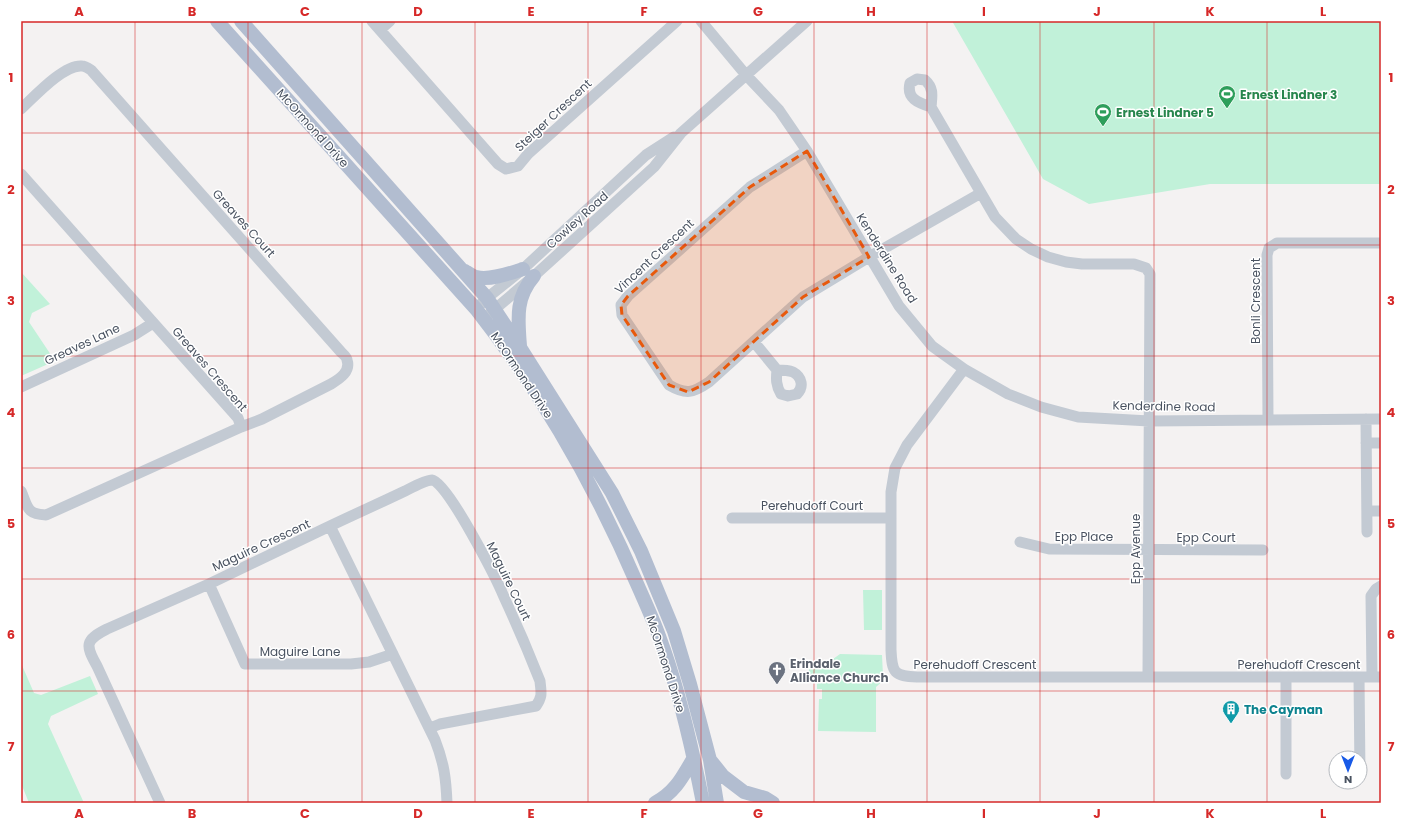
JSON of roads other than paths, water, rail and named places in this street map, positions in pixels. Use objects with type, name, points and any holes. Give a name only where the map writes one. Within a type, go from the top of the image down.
[{"type":"main road","name":"McOrmond Drive","points":[[217,21],[480,314],[510,355],[556,427],[598,501],[622,551],[659,636],[676,689],[703,803]]},
{"type":"main road","name":"McOrmond Drive","points":[[241,21],[491,304],[612,493],[641,551],[674,631],[710,760],[718,803]]},
{"type":"main road","points":[[460,269],[476,277],[504,276],[529,272],[530,282],[523,294],[518,308],[521,349]]},
{"type":"main road","points":[[655,803],[665,797],[678,785],[693,758]]},
{"type":"main road","points":[[710,760],[724,776],[744,792],[765,798],[773,803]]},
{"type":"street","points":[[372,21],[380,30],[390,21]]},
{"type":"street","name":"Steiger Crescent","points":[[380,30],[498,164],[506,169],[518,166],[528,154],[677,21]]},
{"type":"street","name":"Kenderdine Road","points":[[701,21],[746,75],[779,110],[807,151],[899,306],[932,346],[964,369],[1008,394],[1042,407],[1078,416],[1149,421],[1381,419]]},
{"type":"street","name":"Cowley Road","points":[[480,314],[529,272],[646,155],[681,133],[807,21]]},
{"type":"street","name":"Greaves Court","points":[[21,109],[61,73],[74,66],[84,66],[91,70],[342,352],[348,361],[347,370],[342,378],[262,419],[241,427]]},
{"type":"street","points":[[931,107],[981,193]]},
{"type":"street","name":"Vincent Crescent","points":[[807,151],[750,188],[628,296],[621,305],[622,315],[626,322],[669,385],[678,391],[688,392],[699,389],[709,382],[803,297],[869,257],[981,193]]},
{"type":"street","name":"Greaves Crescent","points":[[21,174],[238,418],[241,427],[46,515],[35,515],[28,509],[21,491]]},
{"type":"street","name":"Epp Avenue","points":[[981,193],[995,217],[1016,239],[1031,249],[1048,257],[1066,262],[1082,264],[1134,264],[1146,268],[1150,274],[1148,676]]},
{"type":"street","name":"Bonli Crescent","points":[[1268,420],[1267,255],[1269,248],[1277,243],[1381,243]]},
{"type":"street","name":"Greaves Lane","points":[[21,387],[134,335],[153,323]]},
{"type":"street","points":[[754,342],[777,370]]},
{"type":"street","name":"Perehudoff Crescent","points":[[964,369],[907,445],[895,468],[891,492],[892,662],[893,667],[898,674],[907,677],[1376,677]]},
{"type":"street","points":[[1366,419],[1367,532]]},
{"type":"street","points":[[1366,443],[1381,443]]},
{"type":"street","name":"Maguire Court","points":[[330,526],[430,480],[439,482],[470,531],[504,597],[540,681],[542,693],[541,699],[536,706],[440,724],[430,728]]},
{"type":"street","points":[[1367,511],[1381,511]]},
{"type":"street","name":"Perehudoff Court","points":[[732,518],[891,518]]},
{"type":"street","points":[[330,526],[430,728],[442,759],[446,780],[447,803]]},
{"type":"street","name":"Maguire Crescent","points":[[160,803],[90,653],[90,642],[94,636],[107,629],[209,584],[330,526]]},
{"type":"street","name":"Epp Place","points":[[1020,542],[1049,549],[1148,550]]},
{"type":"street","name":"Epp Court","points":[[1148,550],[1263,550]]},
{"type":"street","name":"Maguire Lane","points":[[209,584],[245,664],[350,664],[369,662],[393,654]]},
{"type":"street","points":[[1376,677],[1371,596],[1376,589],[1381,586]]},
{"type":"street","points":[[1286,677],[1286,774]]},
{"type":"street","points":[[1360,677],[1360,750]]},
{"type":"place","name":"Ernest Lindner 3","points":[[1227,109]]},
{"type":"place","name":"Ernest Lindner 5","points":[[1103,127]]},
{"type":"place","name":"Erindale Alliance Church","points":[[777,685]]},
{"type":"place","name":"The Cayman","points":[[1231,724]]}]
